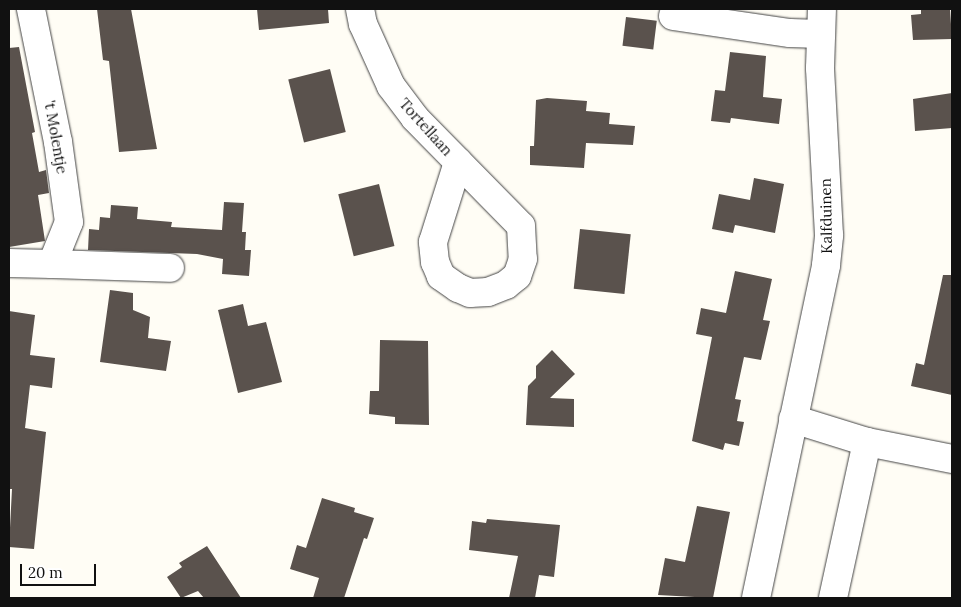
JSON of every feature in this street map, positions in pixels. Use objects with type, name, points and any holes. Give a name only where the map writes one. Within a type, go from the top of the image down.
[{"type":"street","name":"'t Molentje","points":[[31,9],[58,142],[70,222],[52,264]]},
{"type":"street","name":"Tortellaan","points":[[360,9],[362,24],[391,86],[415,118],[458,162]]},
{"type":"street","points":[[673,16],[790,33],[821,21]]},
{"type":"street","name":"Kalfduinen","points":[[756,598],[815,323],[828,242],[821,21]]},
{"type":"street","points":[[9,263],[170,268]]},
{"type":"street","points":[[793,419],[867,442],[952,459]]},
{"type":"street","points":[[833,598],[867,442]]},
{"type":"building","points":[[97,9],[131,9],[157,149],[119,152],[109,61],[103,60]]},
{"type":"building","points":[[257,9],[328,9],[329,23],[259,30]]},
{"type":"building","points":[[921,9],[950,9],[952,39],[913,40],[911,15],[921,14]]},
{"type":"building","points":[[626,17],[657,21],[653,50],[622,46]]},
{"type":"building","points":[[19,47],[35,132],[32,133],[39,172],[46,170],[49,193],[38,195],[45,241],[9,247],[9,48]]},
{"type":"building","points":[[730,52],[766,56],[763,97],[782,99],[779,124],[731,118],[730,123],[711,121],[715,90],[725,91]]},
{"type":"building","points":[[330,69],[346,132],[304,142],[288,79]]},
{"type":"building","points":[[952,93],[952,128],[915,131],[913,99]]},
{"type":"building","points":[[547,98],[587,101],[586,111],[610,113],[609,124],[635,126],[633,145],[586,143],[584,168],[530,165],[530,146],[534,146],[536,100]]},
{"type":"building","points":[[754,178],[784,184],[775,233],[735,225],[733,233],[712,229],[719,194],[750,200]]},
{"type":"building","points":[[379,184],[394,246],[354,256],[338,194]]},
{"type":"building","points":[[224,202],[244,203],[242,232],[246,232],[245,250],[251,250],[249,276],[222,274],[223,259],[197,254],[88,250],[89,229],[99,230],[100,217],[110,218],[111,205],[138,207],[137,219],[172,222],[171,227],[222,230]]},
{"type":"building","points":[[580,229],[631,234],[624,294],[574,289]]},
{"type":"building","points":[[735,271],[772,279],[763,320],[770,321],[761,360],[744,357],[735,399],[741,400],[737,421],[744,422],[739,446],[725,443],[723,450],[692,441],[712,337],[696,334],[701,308],[726,313]]},
{"type":"building","points":[[943,275],[952,275],[952,395],[911,386],[916,363],[924,365]]},
{"type":"building","points":[[110,290],[133,293],[133,310],[150,317],[148,338],[171,341],[166,371],[100,362]]},
{"type":"building","points":[[243,304],[248,326],[266,322],[282,382],[238,393],[218,310]]},
{"type":"building","points":[[9,311],[35,315],[30,355],[55,358],[52,388],[30,385],[25,428],[46,432],[34,549],[9,547],[12,489],[9,489]]},
{"type":"building","points":[[380,340],[428,341],[429,425],[395,424],[395,417],[369,414],[370,391],[379,391]]},
{"type":"building","points":[[552,350],[575,374],[550,398],[574,399],[574,427],[526,425],[528,386],[536,378],[536,366]]},
{"type":"building","points":[[322,498],[355,508],[354,512],[374,518],[367,539],[364,538],[344,598],[313,598],[319,578],[290,569],[297,545],[306,548]]},
{"type":"building","points":[[697,506],[730,512],[713,598],[658,595],[665,558],[685,562]]},
{"type":"building","points":[[487,519],[560,525],[554,577],[539,575],[535,598],[509,598],[518,556],[469,550],[472,521],[486,523]]},
{"type":"building","points":[[207,546],[241,598],[204,598],[198,591],[181,598],[167,577],[182,567],[179,563]]}]
